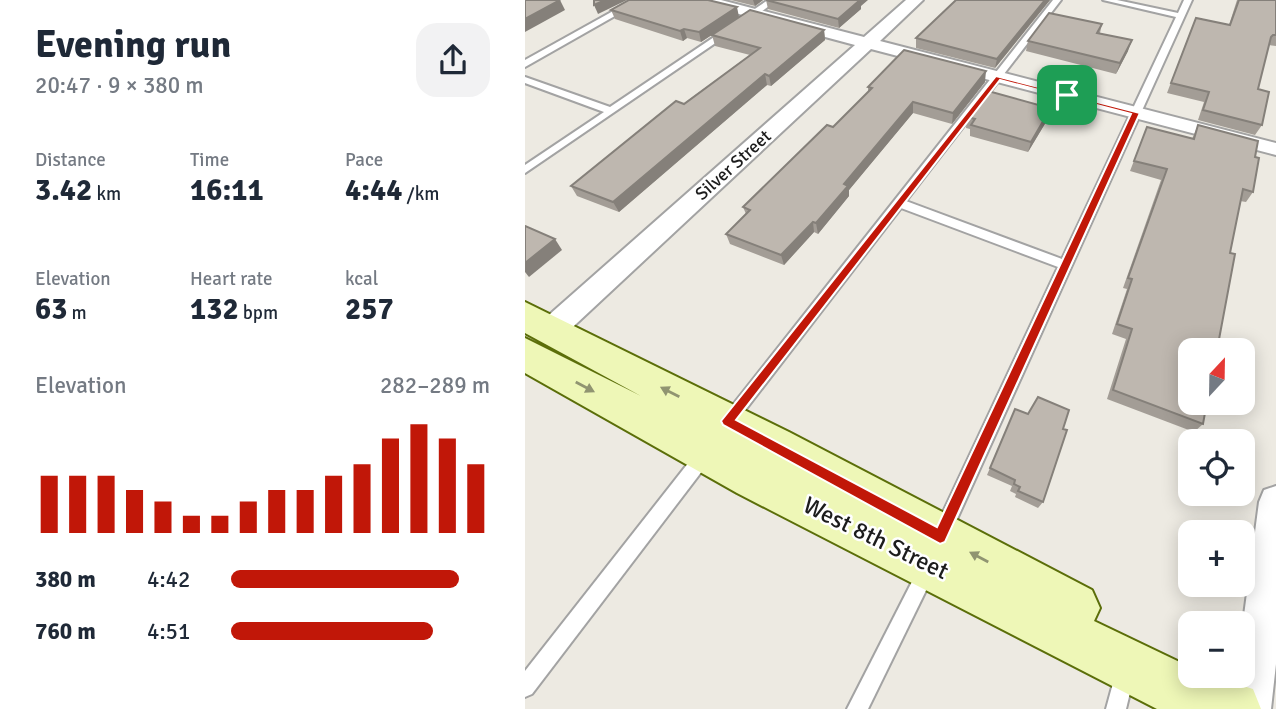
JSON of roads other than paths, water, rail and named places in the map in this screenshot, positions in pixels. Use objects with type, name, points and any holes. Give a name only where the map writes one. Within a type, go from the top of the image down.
[{"type":"street","points":[[704,0],[1276,149]]},
{"type":"street","name":"Silver Street","points":[[534,333],[915,0]]},
{"type":"street","name":"West 8th Street","points":[[534,333],[717,437],[753,478],[935,550],[1178,665]]},
{"type":"street","points":[[1251,709],[1276,502]]},
{"type":"street","name":"West 8th Street","points":[[935,550],[1127,664],[1195,699],[1233,709]]},
{"type":"street","points":[[1215,688],[1244,709]]},
{"type":"lane","points":[[525,64],[639,0]]},
{"type":"lane","points":[[525,170],[773,0]]},
{"type":"lane","points":[[525,687],[1057,0]]},
{"type":"lane","points":[[1107,0],[1180,16]]},
{"type":"lane","points":[[857,709],[935,550],[1188,0]]},
{"type":"lane","points":[[525,80],[611,111]]},
{"type":"lane","points":[[899,203],[1066,265]]},
{"type":"lane","points":[[1116,709],[1127,664]]}]
